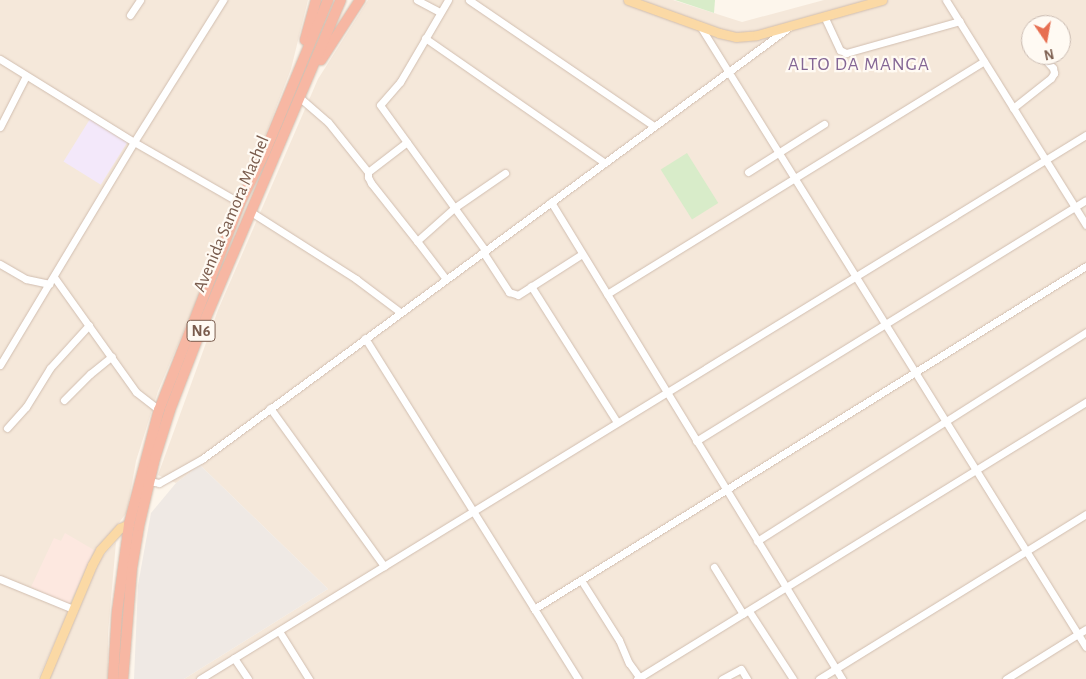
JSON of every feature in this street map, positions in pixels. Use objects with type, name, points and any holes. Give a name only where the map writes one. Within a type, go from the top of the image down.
[{"type":"highway","points":[[302,61],[316,0]]},
{"type":"highway","name":"Avenida Samora Machel","points":[[114,679],[117,612],[129,524],[159,410],[240,203],[265,152],[328,0]]},
{"type":"highway","name":"Avenida Samora Machel","points":[[124,679],[132,568],[149,481],[170,410],[250,212],[341,0]]},
{"type":"highway","points":[[307,80],[360,0]]},
{"type":"main road","points":[[628,0],[736,37],[757,35],[882,0]]},
{"type":"main road","points":[[44,679],[100,550],[120,528],[129,524]]},
{"type":"street","points":[[130,15],[140,0]]},
{"type":"street","points":[[0,365],[134,142],[224,0]]},
{"type":"street","points":[[417,0],[440,12]]},
{"type":"street","points":[[448,0],[400,82],[380,105],[484,251],[509,292],[518,295],[582,254]]},
{"type":"street","points":[[469,0],[654,126]]},
{"type":"street","points":[[946,0],[1086,225]]},
{"type":"street","points":[[824,16],[840,50],[846,53],[960,21]]},
{"type":"street","points":[[149,481],[159,483],[202,459],[793,25]]},
{"type":"street","points":[[700,26],[1086,648]]},
{"type":"street","points":[[425,38],[605,164]]},
{"type":"street","points":[[0,59],[134,142],[240,203]]},
{"type":"street","points":[[607,294],[984,61]]},
{"type":"street","points":[[1013,108],[1051,78],[1054,73],[1049,65]]},
{"type":"street","points":[[0,127],[26,76]]},
{"type":"street","points":[[299,97],[328,122],[368,172],[371,183],[446,278]]},
{"type":"street","points":[[748,172],[824,124]]},
{"type":"street","points":[[200,679],[1086,135]]},
{"type":"street","points":[[368,172],[406,142]]},
{"type":"street","points":[[417,240],[454,208],[505,173]]},
{"type":"street","points":[[696,441],[1086,200]]},
{"type":"street","points":[[550,202],[842,679]]},
{"type":"street","points":[[250,212],[356,279],[400,312]]},
{"type":"street","points":[[0,265],[26,279],[49,284]]},
{"type":"street","points":[[534,609],[1086,266]]},
{"type":"street","points":[[54,278],[90,325],[136,392],[159,410]]},
{"type":"street","points":[[531,286],[617,422]]},
{"type":"street","points":[[7,428],[26,407],[50,368],[90,325]]},
{"type":"street","points":[[757,540],[1086,332]]},
{"type":"street","points":[[365,338],[578,679]]},
{"type":"street","points":[[64,400],[90,374],[112,356]]},
{"type":"street","points":[[581,580],[619,640],[638,678],[1086,402]]},
{"type":"street","points":[[270,408],[384,566]]},
{"type":"street","points":[[819,679],[1086,514]]},
{"type":"street","points":[[714,567],[793,679]]},
{"type":"street","points":[[0,579],[73,609]]},
{"type":"street","points":[[1007,679],[1086,629]]},
{"type":"street","points":[[279,631],[309,679]]},
{"type":"street","points":[[234,658],[248,679]]},
{"type":"street","points":[[722,679],[741,669],[748,679]]},
{"type":"shaded area","points":[[0,0],[308,0],[291,69],[243,193],[158,391],[136,461],[127,512],[94,556],[38,679],[0,679]]},
{"type":"shaded area","points":[[368,0],[673,0],[742,22],[824,0],[1086,0],[1086,679],[184,679],[328,589],[200,465],[176,483],[158,475],[218,310],[318,79]]},
{"type":"shaded area","points":[[90,119],[127,142],[101,185],[64,161]]},
{"type":"shaded area","points":[[200,465],[328,589],[184,679],[134,679],[138,585],[151,513],[176,483]]},
{"type":"shaded area","points":[[65,533],[94,550],[69,605],[31,587],[54,538],[61,541]]},
{"type":"shaded area","points":[[116,542],[108,634],[108,679],[48,679],[97,563]]},
{"type":"green space","points":[[675,0],[715,0],[714,13]]},
{"type":"green space","points":[[687,153],[718,203],[692,219],[661,169]]},
{"type":"district","name":"ALTO DA MANGA","points":[[859,65]]}]
